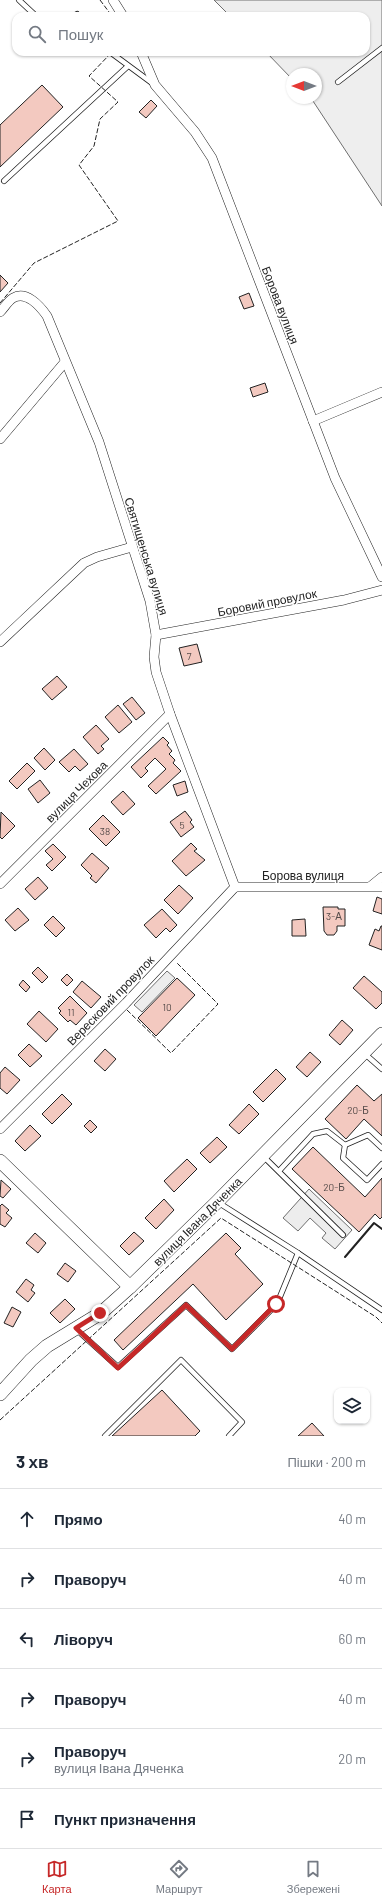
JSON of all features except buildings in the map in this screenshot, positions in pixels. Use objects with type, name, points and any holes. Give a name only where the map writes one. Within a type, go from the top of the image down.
[{"type":"street","points":[[113,0],[120,12]]},
{"type":"street","name":"Борова вулиця","points":[[142,56],[155,85],[195,132],[212,158],[335,478],[382,577]]},
{"type":"street","name":"Святищенська вулиця","points":[[0,312],[12,298],[29,298],[38,304],[47,316],[99,442],[150,601],[156,635],[154,657],[156,672],[170,714],[235,887]]},
{"type":"street","points":[[0,439],[65,362]]},
{"type":"street","points":[[313,421],[382,392]]},
{"type":"street","points":[[0,642],[84,563],[98,557],[132,547]]},
{"type":"street","name":"Боровий провулок","points":[[156,635],[344,600],[382,590]]},
{"type":"street","name":"вулиця Чехова","points":[[0,884],[170,714]]},
{"type":"street","points":[[371,886],[382,877]]},
{"type":"street","name":"Борова вулиця","points":[[235,887],[382,887]]},
{"type":"street","name":"Вересковий провулок","points":[[0,1129],[126,1003],[235,887]]},
{"type":"street","name":"вулиця Івана Дяченка","points":[[0,1394],[31,1360],[47,1346],[100,1313],[130,1287],[263,1156],[382,1034]]},
{"type":"street","points":[[0,1161],[130,1287]]},
{"type":"lane","points":[[19,0],[32,12]]},
{"type":"lane","points":[[338,82],[382,48]]},
{"type":"lane","points":[[115,56],[155,85]]},
{"type":"lane","points":[[4,181],[128,66]]},
{"type":"lane","points":[[364,1052],[382,1068]]},
{"type":"lane","points":[[279,1171],[313,1134],[327,1131],[345,1145]]},
{"type":"lane","points":[[345,1145],[368,1135],[382,1148]]},
{"type":"lane","points":[[345,1145],[343,1158],[367,1180],[382,1164]]},
{"type":"lane","points":[[263,1156],[343,1235]]},
{"type":"lane","points":[[217,1202],[298,1253],[382,1310]]},
{"type":"lane","points":[[76,1328],[118,1368],[186,1305],[232,1349],[276,1304],[298,1253]]},
{"type":"lane","points":[[105,1436],[181,1360],[242,1422],[228,1436]]},
{"type":"shaded area","points":[[214,0],[382,0],[382,206],[315,104],[322,104],[322,68],[286,68],[286,73],[270,56],[370,56],[370,12],[226,12]]},
{"type":"shaded area","points":[[167,971],[175,978],[142,1012],[134,1005]]},
{"type":"shaded area","points":[[309,1189],[352,1230],[335,1249],[322,1238],[326,1233],[310,1218],[298,1231],[283,1218]]},
{"type":"fence","points":[[100,0],[109,12]]},
{"type":"fence","points":[[0,303],[34,263],[118,221],[79,165],[94,146],[100,119],[118,102],[89,76],[108,56]]},
{"type":"fence","points":[[127,1010],[171,1053],[218,1004],[177,963]]},
{"type":"fence","points":[[0,1420],[221,1218],[376,1317],[382,1323]]},
{"type":"wall","points":[[345,1257],[374,1223],[382,1229]]},
{"type":"route","points":[[100,1313],[76,1328],[118,1368],[186,1305],[232,1349],[276,1304]]}]
